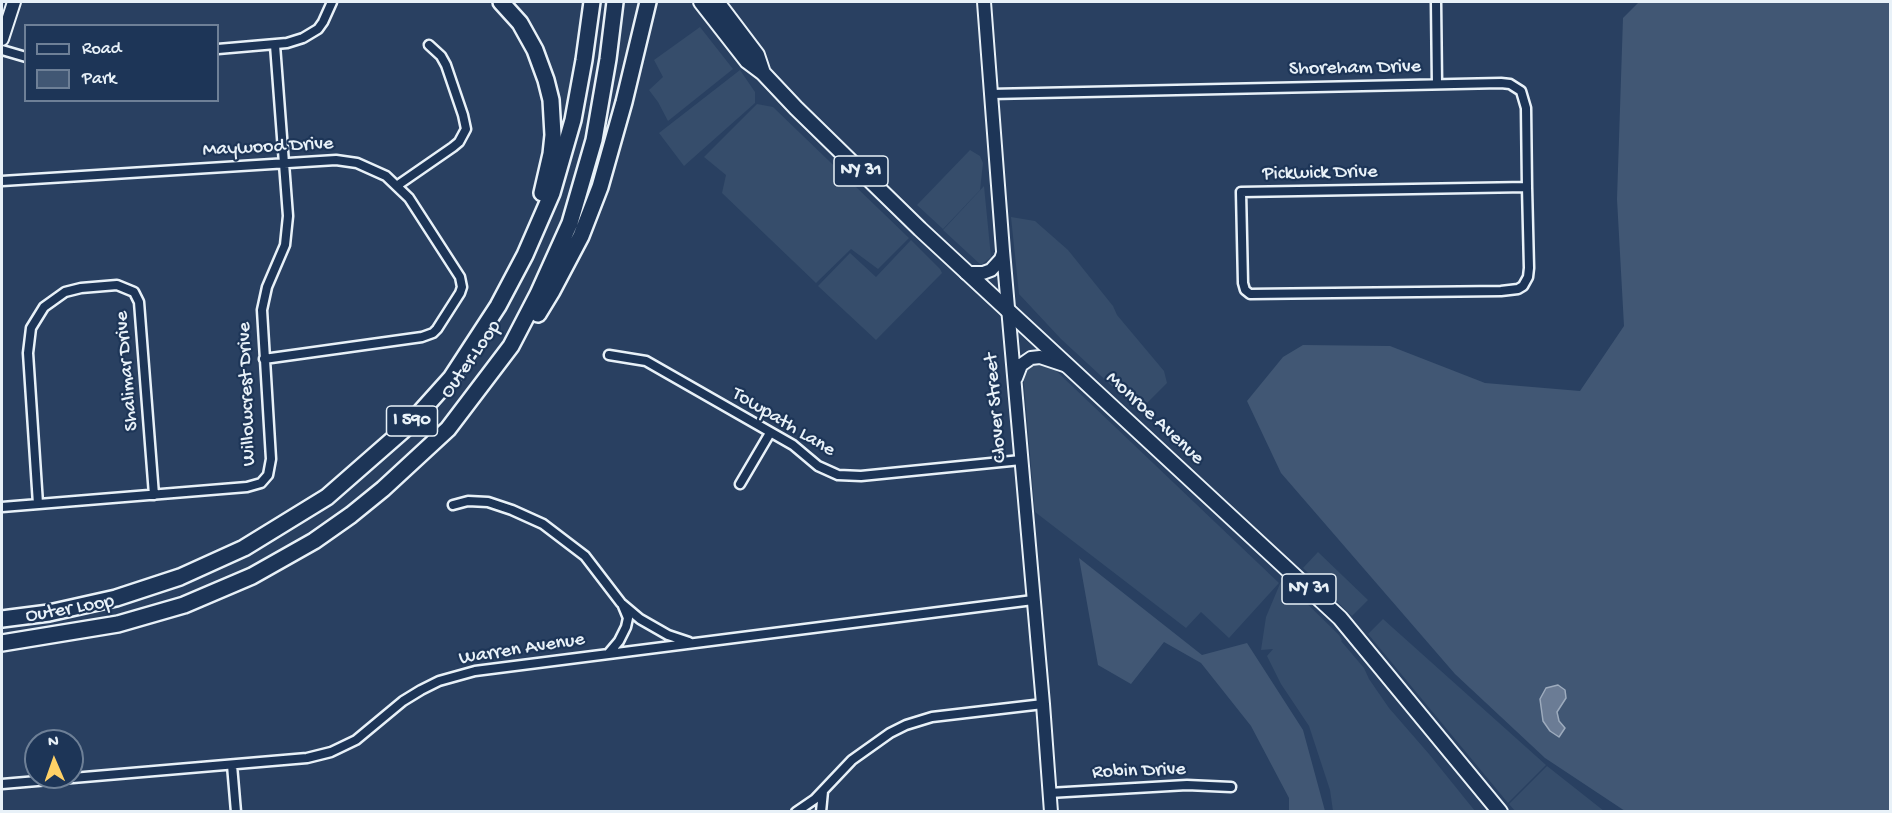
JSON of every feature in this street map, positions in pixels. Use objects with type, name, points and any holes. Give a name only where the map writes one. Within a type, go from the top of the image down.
[{"type":"highway","points":[[501,2],[520,23],[536,50],[546,80],[553,120],[551,154],[525,255]]},
{"type":"highway","name":"Outer Loop","points":[[2,619],[49,613],[116,598],[180,577],[244,548],[327,497],[407,427],[451,378],[498,306],[525,255],[552,193],[573,120],[592,2]]},
{"type":"highway","name":"Outer Loop","points":[[2,644],[118,624],[184,605],[252,576],[314,541],[383,489],[448,429],[511,346],[538,294],[570,223],[594,140],[615,2]]},
{"type":"highway","points":[[511,346],[531,326],[581,236],[600,187],[624,102],[648,2]]},
{"type":"highway","points":[[640,33],[654,2]]},
{"type":"main road","points":[[2,39],[14,2]]},
{"type":"main road","name":"Monroe Avenue","points":[[701,2],[747,61],[763,73],[802,114],[966,273],[1340,618],[1500,812]]},
{"type":"main road","name":"Monroe Avenue","points":[[717,2],[757,55],[763,73]]},
{"type":"main road","name":"Clover Street","points":[[984,2],[1051,812]]},
{"type":"main road","points":[[966,273],[983,273],[991,270],[1001,259],[1003,251]]},
{"type":"main road","points":[[1015,382],[1021,366],[1031,358],[1040,357],[1069,367]]},
{"type":"street","points":[[219,49],[275,45],[296,41],[311,34],[323,22],[332,2]]},
{"type":"street","points":[[1436,2],[1437,84]]},
{"type":"street","name":"Willowcrest Drive","points":[[2,507],[247,487],[265,480],[270,470],[271,459],[262,303],[280,259],[287,229],[275,45]]},
{"type":"street","points":[[398,185],[453,147],[459,142],[466,129],[446,65],[441,56],[429,45]]},
{"type":"street","points":[[2,50],[24,56]]},
{"type":"street","name":"Shoreham Drive","points":[[991,93],[1510,84],[1521,91],[1526,108],[1529,271],[1527,282],[1523,286]]},
{"type":"street","name":"Maywood Drive","points":[[2,181],[346,160],[375,169],[398,185],[416,208],[462,283],[460,293],[437,329],[422,337],[264,359]]},
{"type":"street","name":"Pickwick Drive","points":[[1523,286],[1502,291],[1250,294],[1244,286],[1241,192],[1527,187]]},
{"type":"street","name":"Shalimar Drive","points":[[38,504],[28,353],[32,328],[44,307],[65,292],[81,288],[117,285],[134,292],[139,302],[154,495]]},
{"type":"street","name":"Towpath Lane","points":[[609,355],[646,361],[770,434],[793,445],[818,466],[851,477],[1021,460]]},
{"type":"street","points":[[740,484],[770,434]]},
{"type":"street","points":[[453,506],[468,501],[488,502],[512,510],[543,524],[585,556],[603,577],[621,603],[628,618],[619,641],[608,654]]},
{"type":"street","name":"Warren Avenue","points":[[2,784],[307,758],[331,752],[363,736],[413,694],[439,681],[459,675],[495,668],[1033,600]]},
{"type":"street","points":[[621,603],[640,619],[668,635],[693,643]]},
{"type":"street","points":[[796,812],[806,806],[844,766],[867,748],[890,733],[914,722],[932,717],[1043,704]]},
{"type":"street","points":[[232,765],[236,812]]},
{"type":"street","name":"Robin Drive","points":[[1049,793],[1187,785],[1231,787]]},
{"type":"street","points":[[821,812],[824,789]]},
{"type":"shaded area","points":[[700,27],[733,69],[668,121],[649,90],[663,77],[654,60]]},
{"type":"shaded area","points":[[740,70],[755,92],[755,103],[684,166],[659,133]]},
{"type":"shaded area","points":[[757,104],[773,107],[909,238],[878,269],[851,249],[816,283],[722,193],[726,175],[704,157]]},
{"type":"shaded area","points":[[970,150],[980,156],[983,163],[980,190],[943,229],[917,205]]},
{"type":"shaded area","points":[[984,186],[991,257],[981,265],[943,230]]},
{"type":"shaded area","points":[[1011,217],[1035,221],[1068,250],[1113,306],[1117,315],[1164,371],[1167,383],[1139,411],[1061,339],[1019,294]]},
{"type":"shaded area","points":[[911,240],[942,273],[876,340],[818,286],[850,253],[876,277]]},
{"type":"shaded area","points":[[1029,362],[1049,364],[1279,583],[1229,638],[1201,612],[1186,628],[1035,512],[1023,372]]},
{"type":"shaded area","points":[[1318,552],[1368,600],[1352,616],[1303,568]]},
{"type":"shaded area","points":[[1282,579],[1339,635],[1341,641],[1364,668],[1389,708],[1475,811],[1333,811],[1330,790],[1309,726],[1281,684],[1267,656],[1273,649],[1261,650],[1266,617]]},
{"type":"shaded area","points":[[1383,619],[1546,765],[1508,803],[1368,634]]},
{"type":"shaded area","points":[[1558,685],[1565,690],[1566,698],[1557,712],[1559,721],[1565,728],[1559,737],[1550,731],[1543,721],[1540,699],[1546,688]]},
{"type":"shaded area","points":[[1547,766],[1604,811],[1515,811],[1509,804]]},
{"type":"green space","points":[[1639,2],[1890,2],[1890,811],[1625,811],[1545,758],[1455,674],[1281,473],[1247,401],[1283,357],[1303,345],[1390,346],[1485,383],[1580,391],[1624,326],[1617,199],[1623,18]]},
{"type":"green space","points":[[1079,558],[1202,655],[1247,643],[1303,730],[1325,811],[1289,811],[1289,798],[1251,726],[1201,663],[1164,642],[1131,684],[1098,665]]}]
